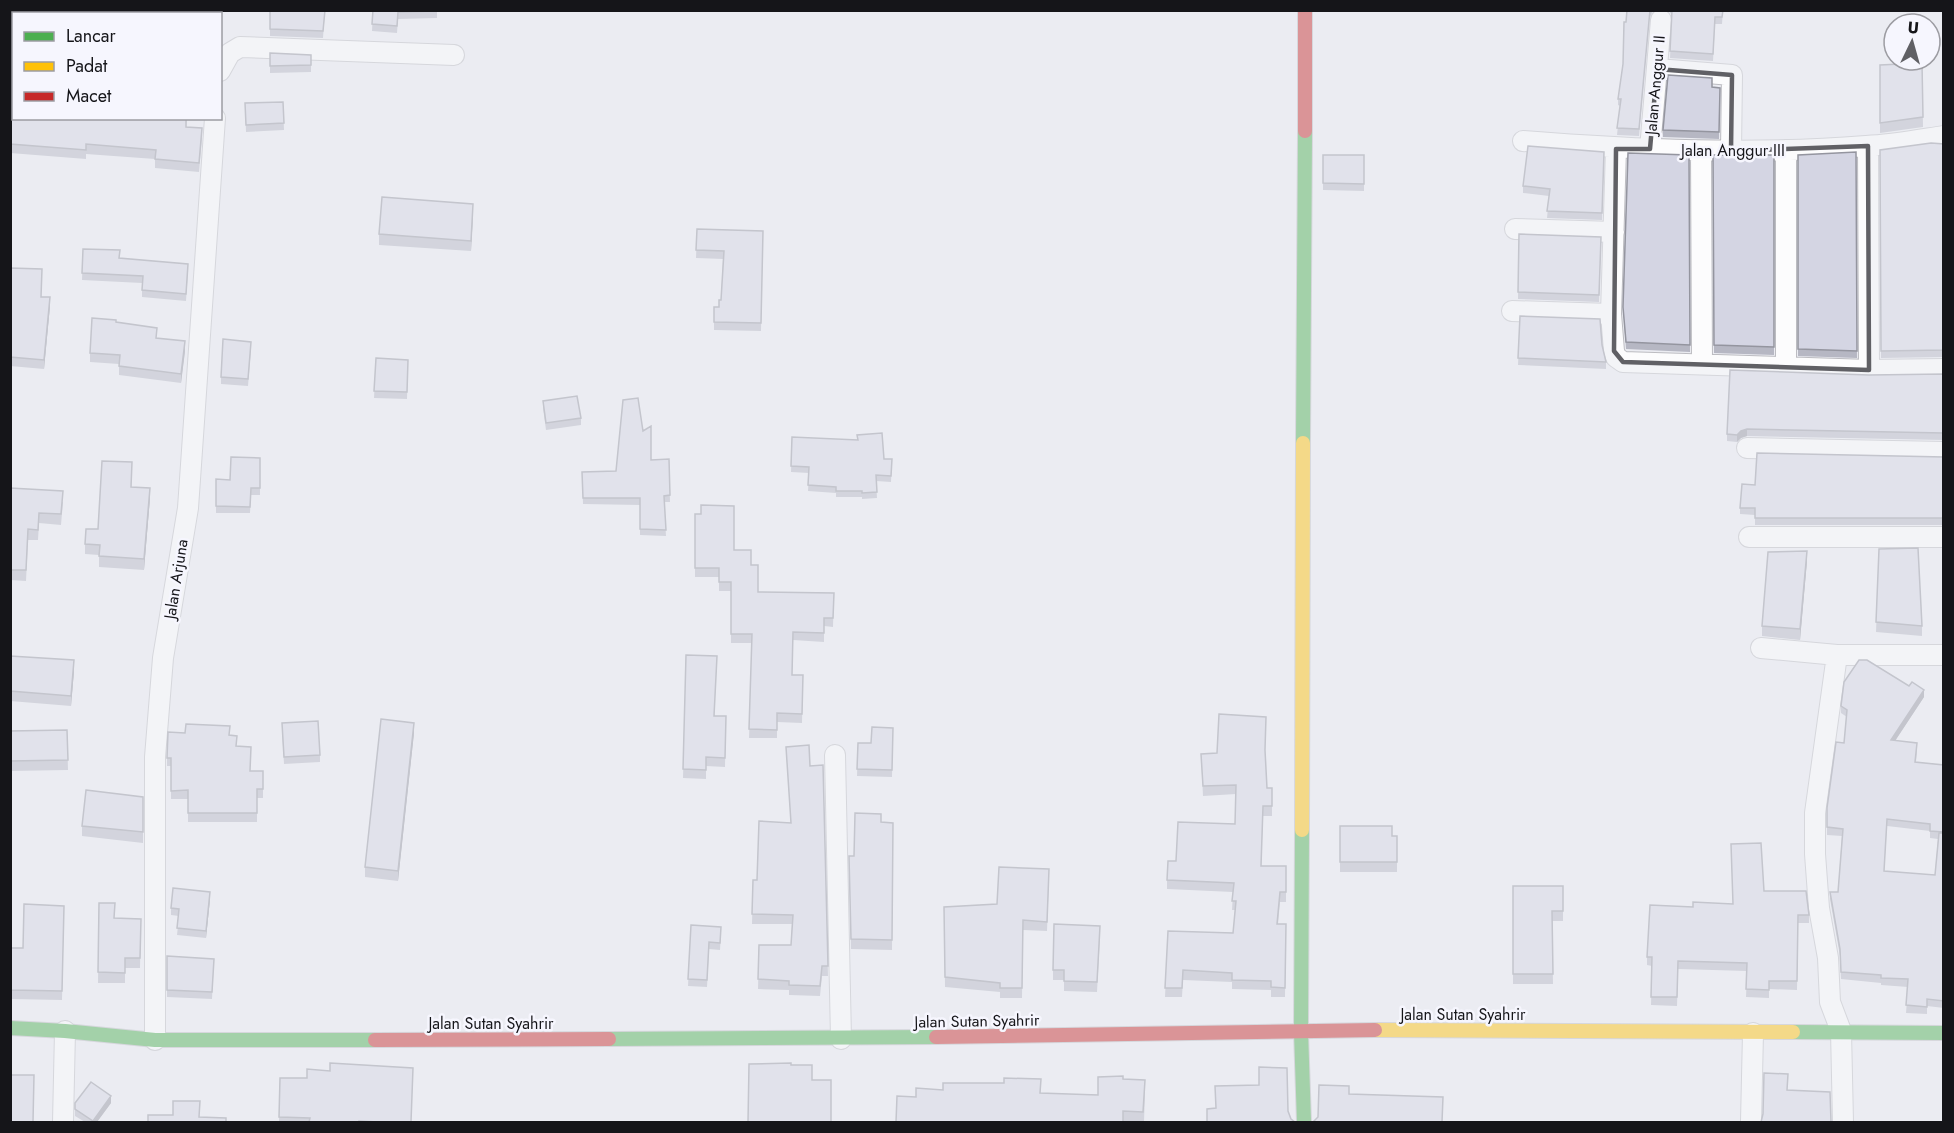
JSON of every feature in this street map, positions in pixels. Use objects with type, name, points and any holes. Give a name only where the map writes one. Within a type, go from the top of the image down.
[{"type":"street","points":[[1304,1122],[1301,1032],[1305,10]]},
{"type":"street","name":"Jalan Anggur II","points":[[1650,149],[1661,20]]},
{"type":"street","points":[[222,67],[230,53],[240,47],[454,55]]},
{"type":"street","points":[[1657,69],[1732,75],[1731,151]]},
{"type":"street","name":"Jalan Arjuna","points":[[155,1040],[155,758],[163,658],[188,508],[215,120]]},
{"type":"street","name":"Jalan Anggur III","points":[[1523,141],[1616,149],[1731,151],[1868,146],[1944,136]]},
{"type":"street","points":[[1868,146],[1869,370]]},
{"type":"street","points":[[1616,149],[1611,314],[1614,351],[1616,357],[1623,363],[1869,370],[1944,369]]},
{"type":"street","points":[[1786,150],[1786,367]]},
{"type":"street","points":[[1701,151],[1702,364]]},
{"type":"street","points":[[1515,229],[1614,232]]},
{"type":"street","points":[[1512,311],[1611,314]]},
{"type":"street","points":[[1747,448],[1944,452]]},
{"type":"street","points":[[1749,537],[1944,537]]},
{"type":"street","points":[[1761,648],[1837,655],[1944,655]]},
{"type":"street","points":[[1837,655],[1815,813],[1815,854],[1819,908],[1828,958],[1830,1002],[1841,1031],[1843,1122]]},
{"type":"street","points":[[835,754],[841,1040]]},
{"type":"street","name":"Jalan Sutan Syahrir","points":[[10,1029],[65,1031],[155,1040],[841,1040],[1390,1030],[1944,1033]]},
{"type":"street","points":[[63,1122],[65,1031]]},
{"type":"street","points":[[1751,1121],[1753,1033]]},
{"type":"highlighted area","points":[[1657,69],[1732,75],[1731,151],[1868,146],[1869,370],[1623,362],[1614,351],[1616,149],[1650,149]]},
{"type":"building","points":[[23,10],[99,10],[99,12],[23,12]]},
{"type":"building","points":[[270,10],[325,10],[323,31],[270,29]]},
{"type":"building","points":[[373,10],[437,11],[398,12],[397,26],[372,24]]},
{"type":"building","points":[[1627,10],[1650,10],[1639,129],[1617,128],[1621,99],[1618,99],[1623,64],[1624,22],[1626,22]]},
{"type":"building","points":[[1672,10],[1723,10],[1722,17],[1715,17],[1713,54],[1670,51]]},
{"type":"building","points":[[270,53],[311,55],[311,65],[270,66]]},
{"type":"building","points":[[1880,65],[1882,65],[1882,72],[1922,72],[1923,117],[1880,123]]},
{"type":"building","points":[[1668,75],[1712,78],[1712,87],[1720,88],[1719,132],[1663,130]]},
{"type":"building","points":[[283,102],[284,123],[246,125],[245,103]]},
{"type":"building","points":[[10,110],[12,110],[12,120],[186,120],[186,127],[202,128],[199,163],[155,159],[156,150],[86,144],[86,150],[10,144]]},
{"type":"building","points":[[1931,143],[1944,144],[1944,350],[1881,351],[1880,150]]},
{"type":"building","points":[[1528,146],[1604,152],[1602,213],[1547,211],[1550,189],[1523,186]]},
{"type":"building","points":[[1856,152],[1857,351],[1798,349],[1798,155]]},
{"type":"building","points":[[1628,153],[1689,155],[1690,345],[1626,342],[1623,307]]},
{"type":"building","points":[[1323,155],[1364,155],[1364,184],[1323,183]]},
{"type":"building","points":[[1713,155],[1774,155],[1774,347],[1714,345]]},
{"type":"building","points":[[382,197],[473,204],[471,241],[379,234]]},
{"type":"building","points":[[697,229],[763,231],[761,323],[714,322],[714,307],[719,307],[719,300],[721,300],[724,251],[696,250]]},
{"type":"building","points":[[1519,234],[1601,237],[1599,295],[1518,292]]},
{"type":"building","points":[[83,249],[120,250],[119,258],[188,264],[186,294],[142,290],[143,276],[82,273]]},
{"type":"building","points":[[10,268],[42,269],[41,297],[50,297],[44,360],[10,357]]},
{"type":"building","points":[[1520,316],[1600,319],[1606,362],[1518,358]]},
{"type":"building","points":[[92,318],[157,328],[156,338],[185,341],[181,374],[119,366],[120,355],[90,353]]},
{"type":"building","points":[[223,339],[251,342],[248,379],[221,377]]},
{"type":"building","points":[[376,358],[408,360],[407,392],[374,391]]},
{"type":"building","points":[[1730,370],[1869,375],[1944,374],[1944,433],[1747,429],[1737,435],[1727,434]]},
{"type":"building","points":[[577,396],[581,418],[546,423],[543,401]]},
{"type":"building","points":[[638,398],[643,431],[651,426],[651,460],[669,459],[670,495],[664,496],[666,530],[640,529],[640,498],[583,498],[582,472],[616,471],[623,400]]},
{"type":"building","points":[[882,433],[884,459],[892,459],[891,476],[876,475],[877,492],[836,491],[836,487],[808,485],[809,467],[791,466],[792,437],[858,440],[857,435]]},
{"type":"building","points":[[1757,453],[1944,457],[1944,518],[1755,518],[1755,508],[1740,508],[1742,484],[1755,485]]},
{"type":"building","points":[[231,457],[260,458],[260,488],[251,488],[250,507],[216,506],[216,479],[230,480]]},
{"type":"building","points":[[102,461],[132,462],[131,487],[150,488],[144,559],[99,556],[100,545],[85,544],[86,529],[98,529]]},
{"type":"building","points":[[10,488],[63,491],[61,514],[39,513],[38,530],[28,529],[26,570],[10,570]]},
{"type":"building","points":[[701,505],[734,506],[734,550],[751,550],[751,565],[758,565],[758,592],[834,593],[833,618],[824,618],[824,633],[793,632],[792,675],[803,675],[802,714],[777,713],[777,730],[749,729],[752,634],[731,634],[731,582],[719,582],[719,568],[695,568],[695,514],[701,514]]},
{"type":"building","points":[[1918,548],[1922,626],[1876,622],[1879,549]]},
{"type":"building","points":[[1807,551],[1800,629],[1762,626],[1768,552]]},
{"type":"building","points":[[686,655],[717,656],[714,716],[726,716],[725,758],[706,757],[706,770],[683,769]]},
{"type":"building","points":[[10,656],[74,660],[71,696],[10,691]]},
{"type":"building","points":[[1859,660],[1867,660],[1909,686],[1912,682],[1924,690],[1891,740],[1917,743],[1915,762],[1944,765],[1944,832],[1930,831],[1930,824],[1887,819],[1884,871],[1935,875],[1939,833],[1944,833],[1944,1001],[1927,999],[1927,1007],[1906,1005],[1908,979],[1881,978],[1881,975],[1841,972],[1840,949],[1830,892],[1838,892],[1843,829],[1827,827],[1827,808],[1836,742],[1844,743],[1847,710],[1841,706],[1844,682]]},
{"type":"building","points":[[1219,714],[1266,717],[1267,788],[1272,788],[1272,806],[1263,806],[1261,866],[1286,866],[1286,892],[1280,892],[1277,924],[1286,924],[1285,988],[1271,987],[1271,981],[1232,980],[1232,973],[1183,970],[1182,988],[1165,988],[1168,931],[1233,933],[1236,901],[1232,901],[1234,883],[1167,880],[1168,861],[1176,861],[1178,822],[1235,824],[1236,785],[1203,786],[1201,754],[1217,753]]},
{"type":"building","points":[[381,719],[414,723],[398,871],[365,867]]},
{"type":"building","points":[[318,721],[320,755],[284,757],[282,723]]},
{"type":"building","points":[[186,724],[230,726],[229,735],[237,736],[236,746],[251,747],[250,771],[263,771],[263,789],[257,789],[257,813],[188,813],[188,790],[171,791],[171,758],[167,758],[168,732],[185,733]]},
{"type":"building","points":[[872,727],[893,728],[892,770],[857,769],[858,743],[871,743]]},
{"type":"building","points":[[67,730],[68,760],[10,761],[10,731]]},
{"type":"building","points":[[809,745],[810,766],[823,765],[828,966],[822,966],[820,986],[789,985],[789,981],[758,979],[759,945],[791,945],[793,915],[752,914],[753,880],[757,880],[759,821],[791,823],[786,747]]},
{"type":"building","points":[[86,790],[143,797],[143,832],[82,826]]},
{"type":"building","points":[[855,813],[881,814],[881,822],[893,823],[892,940],[851,939],[849,856],[854,856]]},
{"type":"building","points":[[1340,826],[1392,826],[1392,836],[1397,836],[1397,862],[1340,862]]},
{"type":"building","points":[[1761,843],[1764,891],[1806,891],[1809,915],[1798,915],[1797,981],[1769,981],[1769,990],[1746,989],[1747,963],[1678,961],[1677,997],[1651,997],[1652,957],[1647,957],[1650,905],[1693,907],[1693,902],[1733,904],[1731,844]]},
{"type":"building","points":[[999,867],[1049,869],[1047,922],[1023,920],[1022,988],[1000,988],[1000,983],[945,977],[944,907],[997,904]]},
{"type":"building","points":[[1513,886],[1563,886],[1563,911],[1552,911],[1553,974],[1513,974]]},
{"type":"building","points":[[173,888],[210,892],[206,931],[177,928],[179,909],[171,908]]},
{"type":"building","points":[[99,903],[115,903],[114,918],[141,919],[140,958],[125,958],[125,973],[98,972]]},
{"type":"building","points":[[24,904],[64,906],[62,991],[10,990],[10,948],[23,948]]},
{"type":"building","points":[[1054,924],[1100,926],[1097,982],[1064,981],[1064,970],[1053,970]]},
{"type":"building","points":[[691,925],[721,927],[720,943],[709,942],[707,980],[688,979]]},
{"type":"building","points":[[167,956],[214,959],[212,992],[167,990]]},
{"type":"building","points":[[330,1063],[413,1068],[411,1122],[309,1122],[310,1118],[279,1117],[280,1078],[307,1078],[307,1069],[330,1071]]},
{"type":"building","points":[[791,1063],[791,1065],[812,1065],[812,1080],[831,1080],[831,1122],[748,1122],[749,1064]]},
{"type":"building","points":[[1259,1067],[1287,1068],[1288,1111],[1295,1122],[1207,1122],[1207,1109],[1216,1108],[1215,1086],[1259,1085]]},
{"type":"building","points":[[1764,1073],[1788,1074],[1787,1090],[1830,1092],[1831,1122],[1761,1122]]},
{"type":"building","points":[[10,1075],[34,1075],[33,1122],[10,1122]]},
{"type":"building","points":[[1123,1076],[1123,1079],[1145,1080],[1143,1112],[1123,1111],[1123,1122],[896,1122],[897,1096],[916,1097],[916,1088],[943,1090],[943,1083],[1004,1083],[1004,1078],[1041,1079],[1040,1093],[1098,1095],[1098,1077]]},
{"type":"building","points":[[91,1082],[111,1096],[93,1121],[75,1109],[75,1103]]},
{"type":"building","points":[[1319,1085],[1349,1086],[1349,1094],[1443,1097],[1442,1122],[1313,1122],[1318,1117]]},
{"type":"building","points":[[173,1101],[200,1101],[199,1117],[226,1118],[226,1122],[148,1122],[148,1115],[173,1115]]},
{"type":"traffic: fast","points":[[1303,443],[1305,131]]},
{"type":"traffic: fast","points":[[1302,830],[1301,1032],[1304,1122]]},
{"type":"traffic: fast","points":[[10,1028],[155,1040],[375,1040]]},
{"type":"traffic: fast","points":[[1793,1032],[1944,1033]]},
{"type":"traffic: fast","points":[[609,1039],[936,1037]]},
{"type":"traffic: slow","points":[[1302,830],[1303,443]]},
{"type":"traffic: slow","points":[[1375,1030],[1793,1032]]},
{"type":"traffic: jam","points":[[1305,10],[1305,131]]},
{"type":"traffic: jam","points":[[936,1037],[1375,1030]]},
{"type":"traffic: jam","points":[[375,1040],[609,1039]]}]
